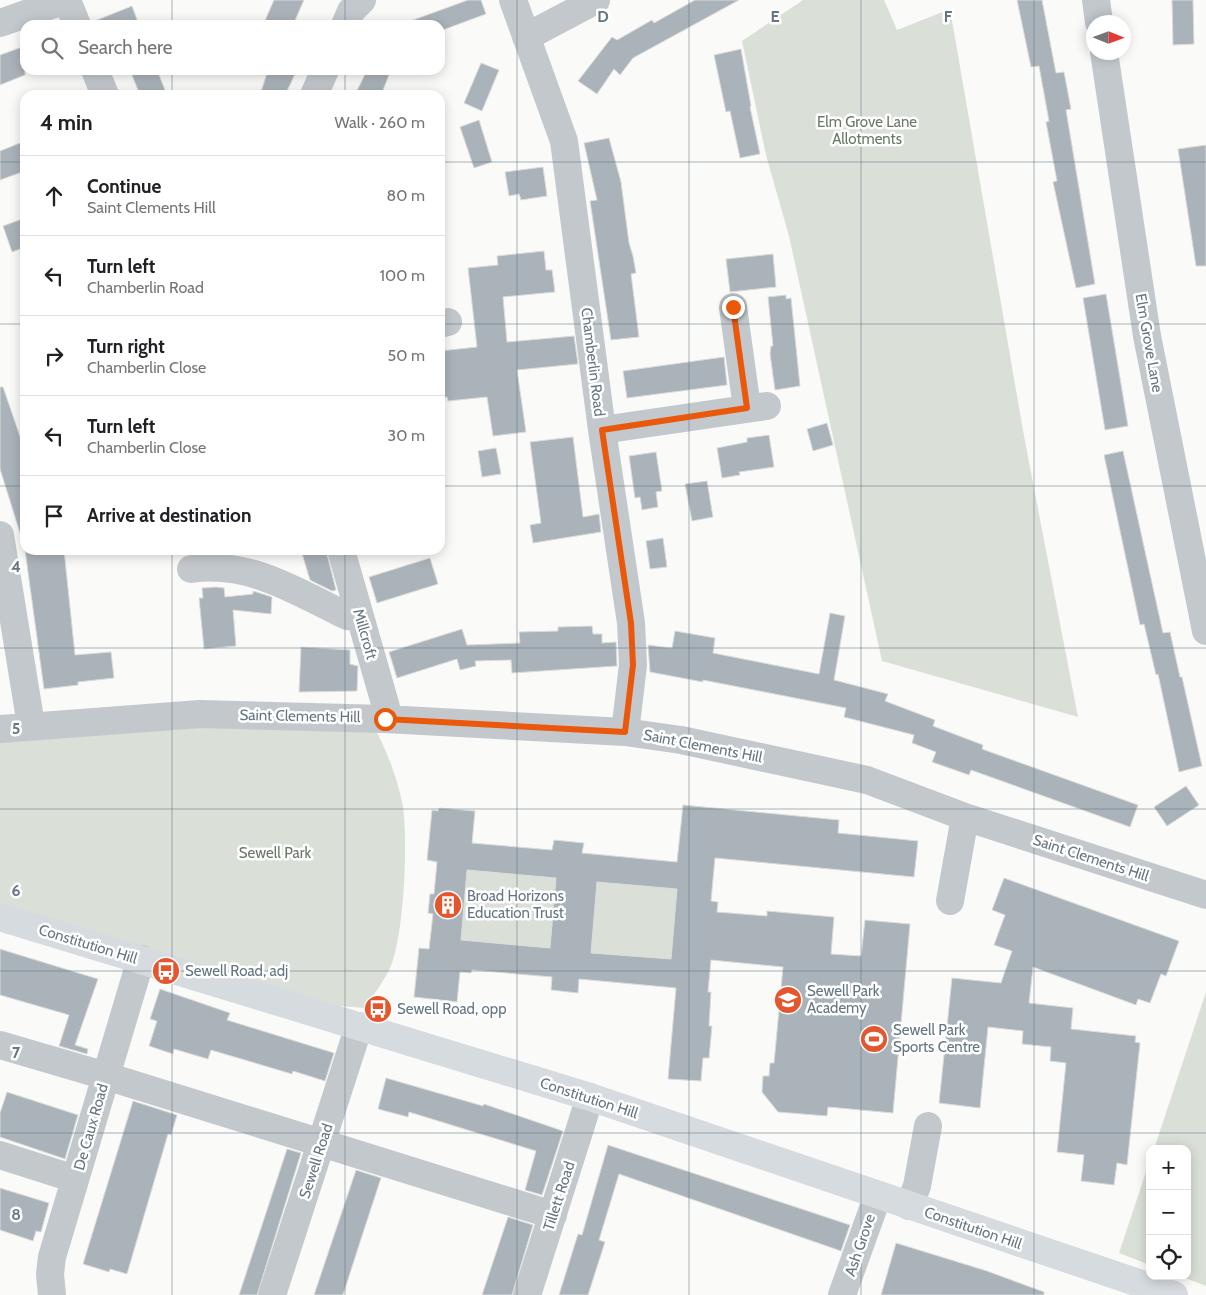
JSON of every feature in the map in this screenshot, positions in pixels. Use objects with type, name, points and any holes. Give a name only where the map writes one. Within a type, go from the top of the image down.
[{"type":"main road","name":"Constitution Hill","points":[[0,917],[590,1098],[1174,1295]]},
{"type":"street","points":[[0,23],[66,0],[75,20]]},
{"type":"street","points":[[347,20],[351,11],[362,0]]},
{"type":"street","name":"Chamberlin Road","points":[[513,0],[564,141],[602,430],[631,623],[633,665],[625,732]]},
{"type":"street","points":[[526,37],[596,0]]},
{"type":"street","points":[[1096,0],[1098,15]]},
{"type":"street","name":"Elm Grove Lane","points":[[1105,60],[1147,336],[1198,555],[1206,631]]},
{"type":"street","points":[[97,75],[103,90]]},
{"type":"street","points":[[316,90],[323,75]]},
{"type":"street","points":[[602,430],[757,407],[733,307]]},
{"type":"street","points":[[0,534],[31,726]]},
{"type":"street","name":"Millcroft","points":[[342,555],[386,707],[385,719]]},
{"type":"street","points":[[191,569],[212,566],[231,568],[270,577],[347,616],[360,617]]},
{"type":"street","name":"Saint Clements Hill","points":[[0,729],[200,714],[385,719],[625,732],[681,740],[867,780],[966,818],[1206,895]]},
{"type":"street","points":[[950,901],[966,818]]},
{"type":"street","name":"De Caux Road","points":[[52,1295],[50,1274],[52,1257],[140,959]]},
{"type":"street","name":"Sewell Road","points":[[272,1295],[359,1026]]},
{"type":"street","points":[[0,1045],[106,1076],[553,1215]]},
{"type":"street","name":"Tillett Road","points":[[527,1295],[590,1098]]},
{"type":"street","points":[[909,1206],[917,1186],[928,1126]]},
{"type":"street","points":[[0,1155],[76,1180]]},
{"type":"street","name":"Ash Grove","points":[[842,1295],[878,1195]]},
{"type":"green space","name":"Elm Grove Lane Allotments","points":[[803,0],[884,0],[897,30],[950,9],[1024,436],[1078,717],[882,661],[789,236],[766,155],[742,41]]},
{"type":"green space","name":"Sewell Park","points":[[373,725],[391,765],[401,797],[405,865],[402,911],[391,966],[365,1008],[339,1006],[0,905],[0,737],[104,727]]},
{"type":"green space","points":[[467,870],[556,878],[550,948],[461,940]]},
{"type":"green space","points":[[597,882],[677,889],[671,959],[591,953]]},
{"type":"green space","points":[[1206,992],[1206,1286],[1190,1280],[1191,1145],[1155,1145]]},
{"type":"green space","points":[[1146,1172],[1146,1263],[1119,1253]]},
{"type":"building","points":[[274,0],[304,0],[295,20],[265,20]]},
{"type":"building","points":[[468,0],[481,0],[486,14],[445,29],[445,20],[413,20]]},
{"type":"building","points":[[695,0],[739,0],[633,58],[620,75],[614,69],[597,94],[578,81],[612,37],[617,40],[652,20],[654,23]]},
{"type":"building","points":[[1017,0],[1042,0],[1056,73],[1064,72],[1071,109],[1066,110],[1095,284],[1076,288],[1053,182],[1057,181],[1046,122],[1049,121],[1039,66],[1031,67]]},
{"type":"building","points":[[1172,0],[1193,0],[1194,44],[1173,45]]},
{"type":"building","points":[[132,6],[137,20],[97,20]]},
{"type":"building","points":[[20,48],[20,75],[25,75],[0,85],[0,55]]},
{"type":"building","points":[[741,49],[760,154],[740,158],[730,111],[726,112],[714,55]]},
{"type":"building","points":[[481,63],[499,70],[482,111],[464,103]]},
{"type":"building","points":[[132,75],[159,75],[165,90],[138,90]]},
{"type":"building","points":[[266,75],[295,75],[287,90],[262,90]]},
{"type":"building","points":[[365,75],[389,75],[383,90],[357,90]]},
{"type":"building","points":[[479,120],[492,162],[474,168],[460,127]]},
{"type":"building","points":[[609,138],[621,182],[629,243],[636,273],[631,274],[639,337],[611,340],[590,201],[597,200],[584,143]]},
{"type":"building","points":[[20,143],[20,173],[0,180],[0,151]]},
{"type":"building","points":[[1206,145],[1206,266],[1196,266],[1178,149]]},
{"type":"building","points":[[543,167],[547,196],[521,200],[519,194],[509,196],[505,172]]},
{"type":"building","points":[[20,220],[20,249],[12,252],[3,226]]},
{"type":"building","points":[[544,251],[546,270],[552,270],[555,292],[503,297],[507,342],[574,336],[578,364],[517,370],[526,432],[493,436],[487,397],[448,401],[447,397],[445,397],[445,350],[477,347],[468,268],[498,265],[497,256]]},
{"type":"building","points":[[773,254],[776,287],[730,292],[726,259]]},
{"type":"building","points":[[1106,294],[1128,426],[1105,430],[1083,298]]},
{"type":"building","points":[[786,295],[786,299],[791,298],[800,386],[775,390],[770,354],[771,346],[773,346],[768,297]]},
{"type":"building","points":[[724,357],[727,385],[627,398],[623,371]]},
{"type":"building","points":[[0,387],[3,387],[20,436],[20,533],[0,469]]},
{"type":"building","points":[[827,423],[833,445],[813,451],[807,429]]},
{"type":"building","points":[[769,435],[774,467],[739,472],[740,475],[722,478],[717,448],[747,442],[747,438]]},
{"type":"building","points":[[573,437],[583,517],[599,514],[601,532],[533,543],[530,525],[541,523],[530,442]]},
{"type":"building","points":[[496,448],[501,474],[482,477],[478,451]]},
{"type":"building","points":[[1123,451],[1163,633],[1170,632],[1202,766],[1179,772],[1158,674],[1156,675],[1144,624],[1140,625],[1104,455]]},
{"type":"building","points":[[656,452],[662,491],[656,492],[658,507],[642,510],[640,497],[635,498],[629,456]]},
{"type":"building","points":[[707,481],[713,517],[692,521],[685,484]]},
{"type":"building","points":[[663,538],[667,567],[650,569],[646,541]]},
{"type":"building","points":[[26,555],[65,555],[75,655],[111,652],[114,678],[78,682],[78,685],[44,689]]},
{"type":"building","points":[[302,555],[327,555],[336,590],[332,591],[310,580]]},
{"type":"building","points":[[430,558],[438,584],[377,603],[369,577]]},
{"type":"building","points":[[202,588],[224,588],[225,597],[253,594],[253,591],[272,597],[271,614],[233,610],[236,646],[204,649],[199,598],[203,598]]},
{"type":"building","points":[[830,613],[845,616],[834,680],[888,694],[885,701],[935,720],[933,726],[983,745],[982,749],[1138,805],[1130,827],[971,770],[969,775],[932,762],[936,752],[912,743],[914,735],[844,717],[846,708],[703,680],[703,682],[650,672],[648,645],[672,648],[675,631],[715,638],[713,653],[819,674]]},
{"type":"building","points":[[592,626],[593,634],[602,634],[602,643],[616,642],[617,666],[512,673],[511,660],[475,661],[476,666],[460,670],[457,659],[397,678],[389,652],[462,629],[467,645],[520,643],[519,632],[558,631],[558,627]]},
{"type":"building","points":[[301,647],[350,650],[350,664],[358,666],[357,691],[299,692]]},
{"type":"building","points":[[1186,786],[1199,805],[1167,826],[1154,807]]},
{"type":"building","points":[[683,805],[839,820],[838,833],[918,841],[914,877],[715,858],[711,901],[718,902],[717,912],[767,916],[767,911],[834,917],[831,954],[861,956],[865,920],[910,924],[893,1113],[828,1107],[827,1116],[778,1112],[762,1092],[763,1076],[769,1076],[770,1063],[774,1063],[783,967],[711,960],[708,992],[711,992],[709,1026],[712,1026],[709,1058],[703,1058],[701,1081],[668,1079],[676,988],[579,979],[578,993],[551,990],[552,977],[472,970],[471,973],[460,972],[457,1002],[414,997],[419,948],[429,949],[433,914],[428,913],[430,894],[434,894],[437,862],[427,860],[432,810],[438,811],[439,808],[475,811],[472,843],[552,850],[554,840],[584,843],[582,853],[677,862]],"holes":[[[467,870],[556,878],[550,948],[461,940]],[[597,882],[677,889],[671,959],[591,953]]]},
{"type":"building","points":[[1004,878],[1179,941],[1166,976],[1161,974],[1150,1003],[1138,999],[1136,1005],[1033,967],[1029,1003],[1073,1008],[1071,1029],[1136,1036],[1135,1042],[1140,1043],[1127,1165],[1117,1163],[1114,1185],[1081,1181],[1084,1155],[1057,1152],[1066,1063],[1050,1061],[1051,1047],[1022,1044],[1023,1031],[988,1027],[980,1108],[939,1103],[952,978],[1001,983],[1012,951],[994,945],[1005,915],[992,910]]},
{"type":"building","points":[[0,949],[98,979],[75,1045],[88,1049],[87,1054],[59,1046],[69,1015],[0,995]]},
{"type":"building","points":[[160,989],[230,1013],[227,1020],[334,1053],[325,1081],[293,1071],[292,1074],[211,1050],[208,1059],[174,1049],[173,1054],[149,1046],[157,1021],[150,1019]]},
{"type":"building","points":[[386,1078],[483,1106],[484,1104],[563,1131],[542,1195],[525,1190],[536,1151],[409,1112],[408,1117],[378,1109]]},
{"type":"building","points":[[7,1092],[78,1115],[65,1159],[0,1137],[0,1113]]},
{"type":"building","points":[[133,1101],[177,1115],[171,1135],[168,1134],[127,1274],[110,1269],[109,1272],[83,1264]]},
{"type":"building","points":[[608,1145],[850,1225],[841,1251],[619,1174],[599,1240],[605,1242],[588,1295],[559,1295],[578,1234],[582,1235]]},
{"type":"building","points":[[287,1149],[301,1153],[257,1295],[239,1295]]},
{"type":"building","points":[[356,1170],[381,1178],[343,1295],[314,1295]]},
{"type":"building","points":[[0,1188],[49,1203],[41,1232],[36,1231],[33,1241],[0,1230]]},
{"type":"building","points":[[508,1217],[533,1225],[512,1295],[482,1295]]},
{"type":"building","points":[[896,1243],[987,1271],[1044,1292],[1044,1295],[881,1295]]},
{"type":"place","name":"Broad Horizons Education Trust","points":[[448,905]]},
{"type":"place","name":"Sewell Road, adj","points":[[166,971]]},
{"type":"place","name":"Sewell Park Academy","points":[[788,1000]]},
{"type":"place","name":"Sewell Road, opp","points":[[378,1009]]},
{"type":"place","name":"Sewell Park Sports Centre","points":[[874,1039]]},
{"type":"route","points":[[385,719],[625,732],[633,665],[631,623],[602,430],[747,408],[733,307]]}]
